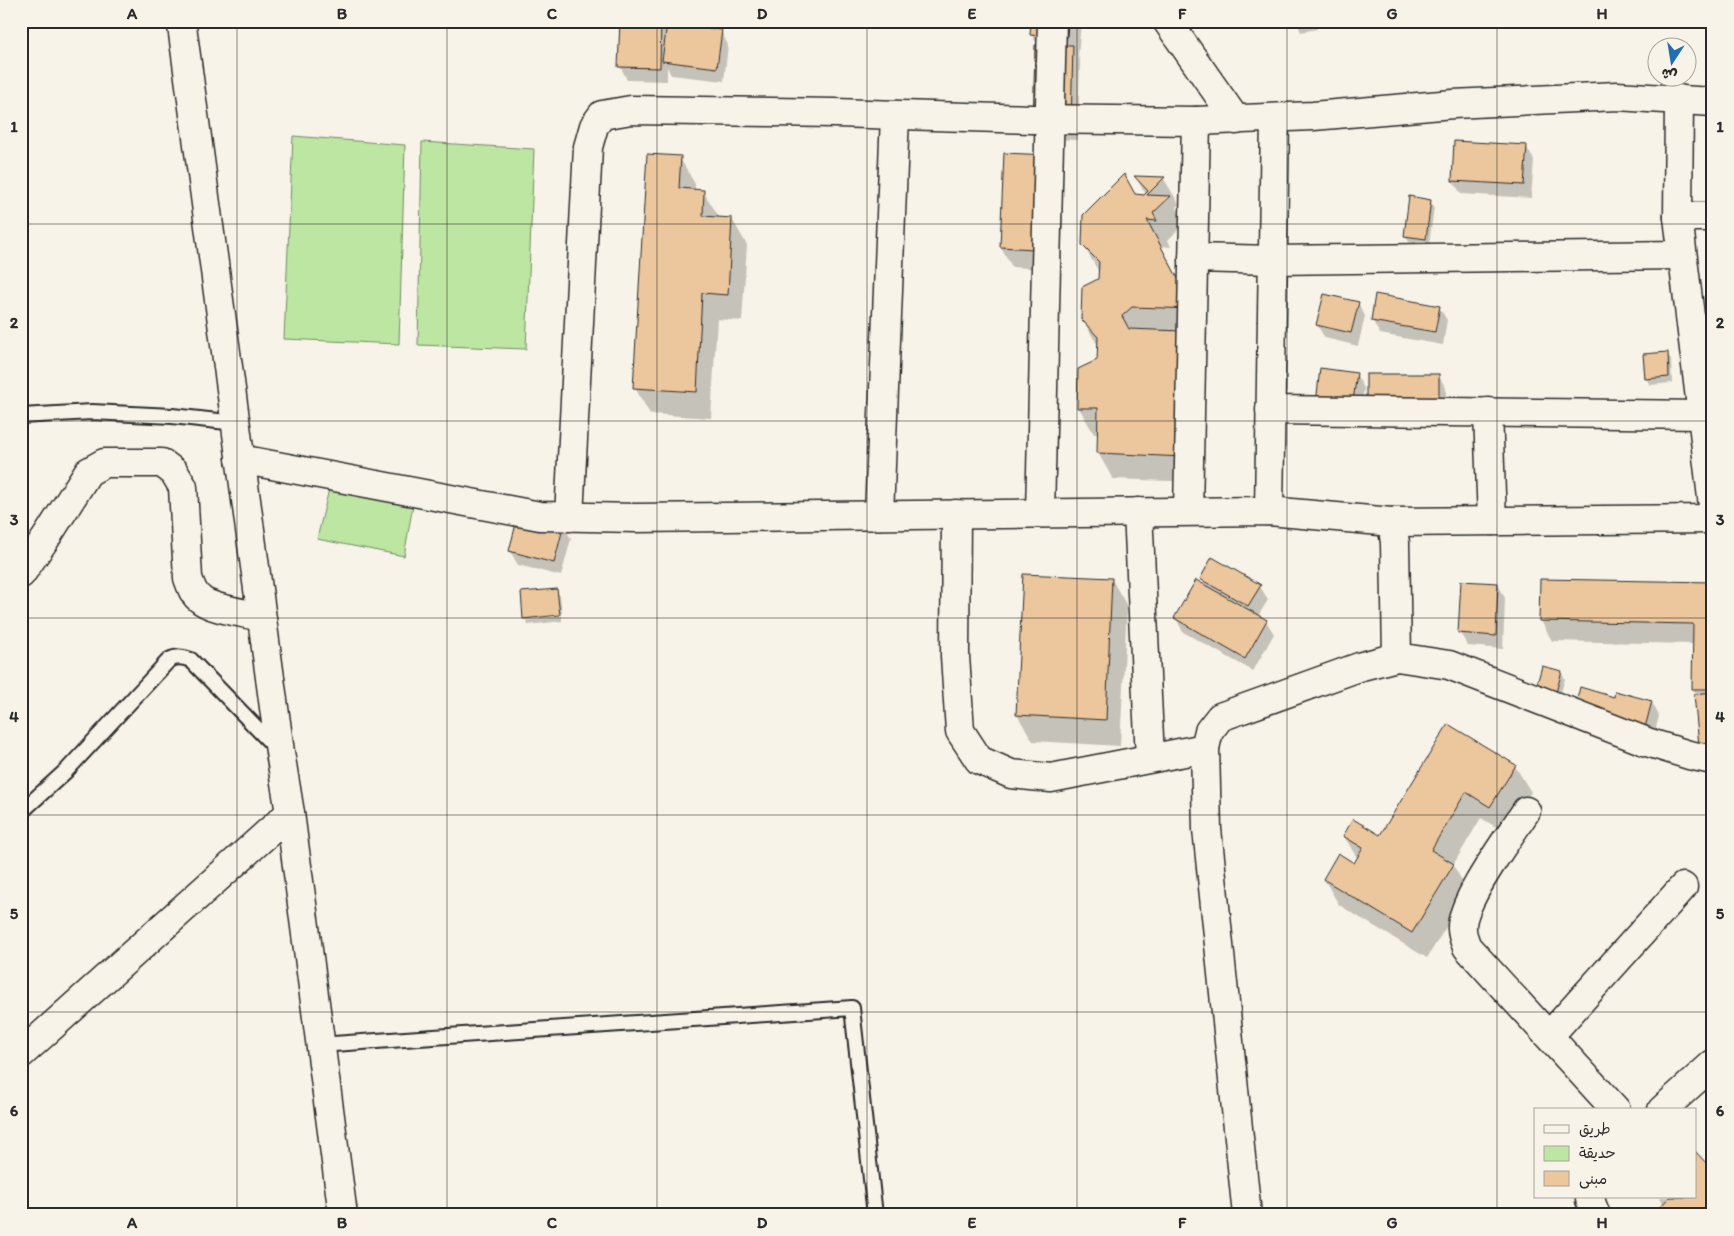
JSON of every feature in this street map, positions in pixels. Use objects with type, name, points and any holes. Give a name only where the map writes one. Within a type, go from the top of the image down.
[{"type":"street","points":[[1040,513],[1052,21]]},
{"type":"street","points":[[1167,21],[1236,120]]},
{"type":"street","points":[[182,26],[261,617],[290,813],[342,1215]]},
{"type":"street","points":[[569,517],[588,147],[594,126],[602,116],[631,110],[1050,120],[1196,121],[1313,116],[1453,104],[1617,96],[1713,102]]},
{"type":"street","points":[[1679,100],[1678,217],[1713,506]]},
{"type":"street","points":[[879,515],[894,115]]},
{"type":"street","points":[[1269,511],[1275,118]]},
{"type":"street","points":[[1188,511],[1196,121]]},
{"type":"street","points":[[1678,217],[1713,216]]},
{"type":"street","points":[[1193,258],[1272,260],[1682,255]]},
{"type":"street","points":[[1270,410],[1702,415]]},
{"type":"street","points":[[1488,412],[1492,521]]},
{"type":"street","points":[[240,459],[540,516],[1269,511],[1392,522],[1713,519]]},
{"type":"street","points":[[21,574],[88,472],[104,463],[162,463],[174,472],[183,487],[188,578],[192,590],[199,599],[208,605],[261,617]]},
{"type":"street","points":[[1138,512],[1150,758]]},
{"type":"street","points":[[956,514],[955,656],[960,731],[978,760],[1011,774],[1051,778],[1205,748]]},
{"type":"street","points":[[1392,522],[1397,586],[1397,657]]},
{"type":"street","points":[[1248,1215],[1207,829],[1205,748],[1209,731],[1220,716],[1362,666],[1397,657],[1449,665],[1647,742],[1713,760]]},
{"type":"street","points":[[1526,811],[1473,893],[1463,914],[1462,929],[1467,947],[1614,1108]]},
{"type":"street","points":[[21,1054],[290,813]]},
{"type":"street","points":[[1549,1036],[1683,887]]},
{"type":"street","points":[[1664,1108],[1713,1064]]},
{"type":"street","points":[[1590,1198],[1596,1215]]},
{"type":"lane","points":[[21,416],[92,412],[172,416],[236,423]]},
{"type":"lane","points":[[21,812],[67,770],[169,660],[175,657],[184,657],[191,660],[280,752]]},
{"type":"lane","points":[[319,1045],[852,1008],[875,1215]]},
{"type":"green space","points":[[293,136],[405,145],[399,344],[284,339]]},
{"type":"green space","points":[[422,142],[534,149],[526,349],[418,345]]},
{"type":"green space","points":[[329,489],[413,505],[404,556],[317,539]]},
{"type":"building","points":[[620,21],[661,21],[660,68],[618,67]]},
{"type":"building","points":[[1031,21],[1068,21],[1067,38],[1030,35]]},
{"type":"building","points":[[667,23],[722,30],[717,68],[662,61]]},
{"type":"building","points":[[1035,45],[1073,45],[1071,126],[1033,126]]},
{"type":"building","points":[[1454,141],[1527,145],[1524,185],[1452,181]]},
{"type":"building","points":[[1004,153],[1049,155],[1050,250],[1000,247]]},
{"type":"building","points":[[647,154],[681,156],[679,188],[704,190],[703,216],[732,218],[728,295],[702,293],[697,392],[633,388]]},
{"type":"building","points":[[1124,174],[1135,194],[1144,195],[1148,191],[1134,176],[1165,177],[1147,195],[1171,196],[1153,213],[1157,221],[1147,220],[1194,309],[1132,307],[1122,316],[1129,329],[1182,331],[1184,457],[1097,453],[1098,408],[1077,408],[1078,369],[1097,360],[1098,337],[1081,319],[1082,287],[1098,279],[1099,262],[1082,245],[1083,215]]},
{"type":"building","points":[[1409,196],[1431,200],[1426,239],[1404,236]]},
{"type":"building","points":[[1324,294],[1359,302],[1351,333],[1316,325]]},
{"type":"building","points":[[1375,294],[1440,306],[1435,332],[1371,321]]},
{"type":"building","points":[[1668,352],[1669,377],[1645,379],[1643,354]]},
{"type":"building","points":[[1320,368],[1357,373],[1352,408],[1316,403]]},
{"type":"building","points":[[1366,374],[1439,374],[1439,405],[1366,405]]},
{"type":"building","points":[[519,512],[564,524],[554,563],[509,551]]},
{"type":"building","points":[[1212,557],[1261,585],[1248,606],[1200,579]]},
{"type":"building","points":[[1023,574],[1112,578],[1106,720],[1016,715]]},
{"type":"building","points":[[1540,579],[1713,582],[1713,689],[1692,689],[1693,624],[1539,621]]},
{"type":"building","points":[[1196,580],[1267,620],[1245,659],[1174,618]]},
{"type":"building","points":[[1461,581],[1498,583],[1496,636],[1458,633]]},
{"type":"building","points":[[557,589],[560,615],[523,619],[521,592]]},
{"type":"building","points":[[1542,666],[1562,671],[1555,696],[1535,691]]},
{"type":"building","points":[[1580,687],[1614,697],[1615,691],[1652,701],[1642,739],[1572,720]]},
{"type":"building","points":[[1713,692],[1713,755],[1700,756],[1694,694]]},
{"type":"building","points":[[1448,724],[1516,765],[1490,807],[1466,792],[1431,850],[1454,864],[1412,933],[1323,879],[1338,853],[1354,863],[1363,848],[1343,836],[1353,819],[1380,835]]},
{"type":"building","points":[[1696,1152],[1708,1165],[1713,1161],[1713,1215],[1651,1215],[1669,1198],[1696,1198]]}]
